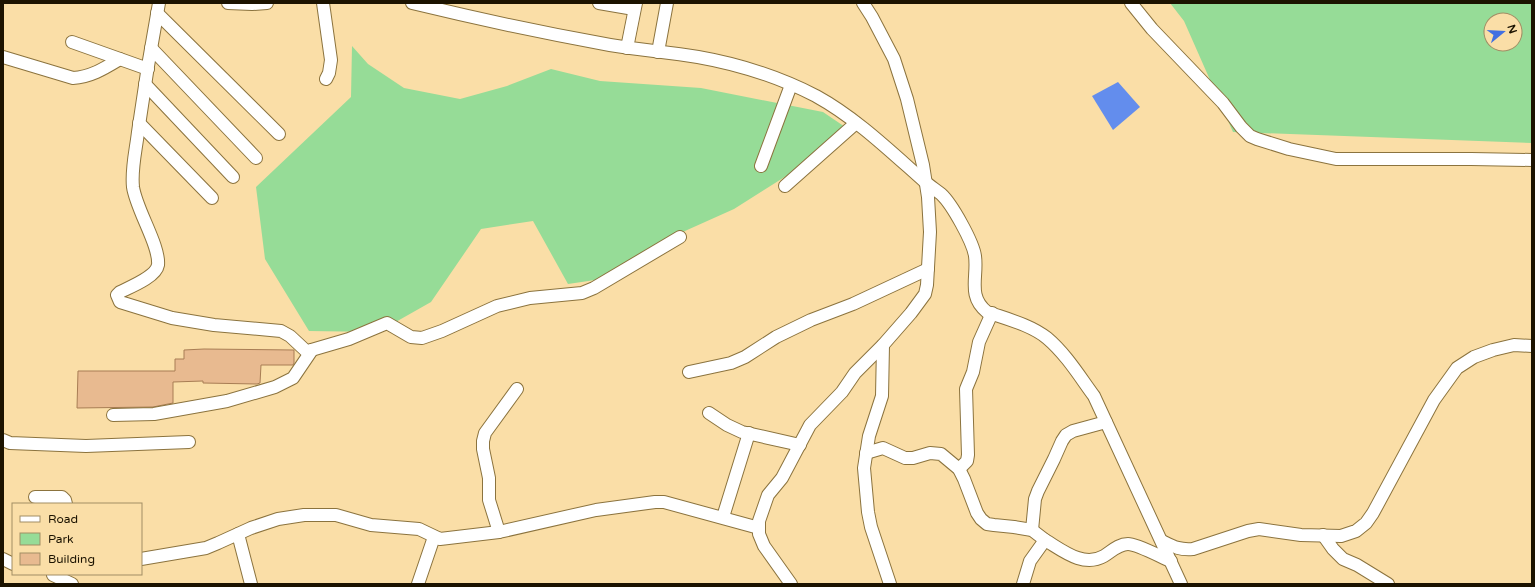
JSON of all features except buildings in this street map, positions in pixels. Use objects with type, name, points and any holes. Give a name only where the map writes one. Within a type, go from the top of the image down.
[{"type":"street","points":[[228,3],[266,3]]},
{"type":"street","points":[[323,3],[331,60],[330,73],[326,80]]},
{"type":"street","points":[[412,3],[523,28],[627,48],[722,62],[747,69],[791,85],[833,106],[856,123],[898,157],[947,201],[970,239],[975,255],[974,288],[978,302],[982,308],[992,314],[1036,331],[1047,338],[1063,354],[1091,392],[1182,584]]},
{"type":"street","points":[[599,3],[635,6],[627,48]]},
{"type":"street","points":[[658,52],[667,3]]},
{"type":"street","points":[[791,584],[764,546],[759,534],[759,522],[768,495],[782,478],[810,424],[842,392],[855,373],[883,346],[911,313],[924,294],[928,269],[930,232],[926,183],[907,99],[894,59],[879,29],[863,3]]},
{"type":"street","points":[[1131,3],[1157,35],[1223,103],[1241,127],[1250,136],[1257,139],[1302,153],[1336,159],[1532,160]]},
{"type":"street","points":[[158,8],[133,167],[133,186],[137,204],[153,240],[158,265],[156,270],[148,278],[120,292],[117,295],[120,302],[172,318],[214,325],[281,331],[290,336],[305,350],[312,350],[349,340],[387,323],[411,337],[422,338],[442,331],[497,306],[530,298],[582,293],[594,288],[680,236]]},
{"type":"street","points":[[158,8],[279,134]]},
{"type":"street","points":[[72,42],[148,69]]},
{"type":"street","points":[[151,48],[256,158]]},
{"type":"street","points":[[3,57],[73,78],[82,78],[93,75],[120,59]]},
{"type":"street","points":[[145,84],[233,177]]},
{"type":"street","points":[[761,166],[791,85]]},
{"type":"street","points":[[139,123],[212,198]]},
{"type":"street","points":[[785,186],[856,123]]},
{"type":"street","points":[[689,372],[731,363],[776,337],[811,320],[853,304],[928,269]]},
{"type":"street","points":[[959,469],[967,461],[968,455],[966,390],[973,372],[979,342],[992,314]]},
{"type":"street","points":[[1162,541],[1176,549],[1185,550],[1193,549],[1248,531],[1259,529],[1301,535],[1341,536],[1356,531],[1366,523],[1373,513],[1434,400],[1457,368],[1474,357],[1493,350],[1514,345],[1532,346]]},
{"type":"street","points":[[883,346],[882,396],[869,436],[864,468],[868,512],[877,547],[890,584]]},
{"type":"street","points":[[113,415],[154,414],[227,401],[275,387],[293,378],[312,350]]},
{"type":"street","points":[[499,532],[489,500],[488,478],[482,441],[485,433],[517,389]]},
{"type":"street","points":[[709,412],[727,425],[742,432],[800,445]]},
{"type":"street","points":[[1032,530],[1036,495],[1066,435],[1073,431],[1106,422]]},
{"type":"street","points":[[723,517],[749,433]]},
{"type":"street","points":[[3,440],[10,443],[86,446],[189,442]]},
{"type":"street","points":[[866,453],[883,448],[905,458],[913,458],[936,453],[941,454],[959,469],[977,513],[987,524],[1032,530],[1045,540],[1078,559],[1094,560],[1102,557],[1114,548],[1128,544],[1171,561]]},
{"type":"street","points":[[35,497],[62,497],[66,503]]},
{"type":"street","points":[[142,559],[206,548],[251,528],[278,519],[304,515],[336,515],[371,525],[419,529],[440,539],[499,532],[596,510],[664,502],[701,513],[723,517],[758,528]]},
{"type":"street","points":[[238,534],[251,584]]},
{"type":"street","points":[[1323,535],[1333,549],[1343,559],[1357,565],[1388,584]]},
{"type":"street","points":[[418,584],[434,537]]},
{"type":"street","points":[[1023,584],[1030,561],[1045,540]]},
{"type":"street","points":[[3,559],[12,564]]},
{"type":"street","points":[[55,575],[72,584]]},
{"type":"green space","points":[[1170,3],[1532,3],[1532,143],[1233,132],[1184,21]]},
{"type":"green space","points":[[352,46],[368,64],[404,88],[460,99],[507,86],[551,69],[600,81],[701,88],[823,112],[851,131],[791,173],[734,209],[676,235],[602,279],[568,284],[533,221],[481,229],[431,302],[378,332],[309,331],[265,259],[256,187],[351,97]]},
{"type":"water","points":[[1118,82],[1140,107],[1113,130],[1092,96]]}]
